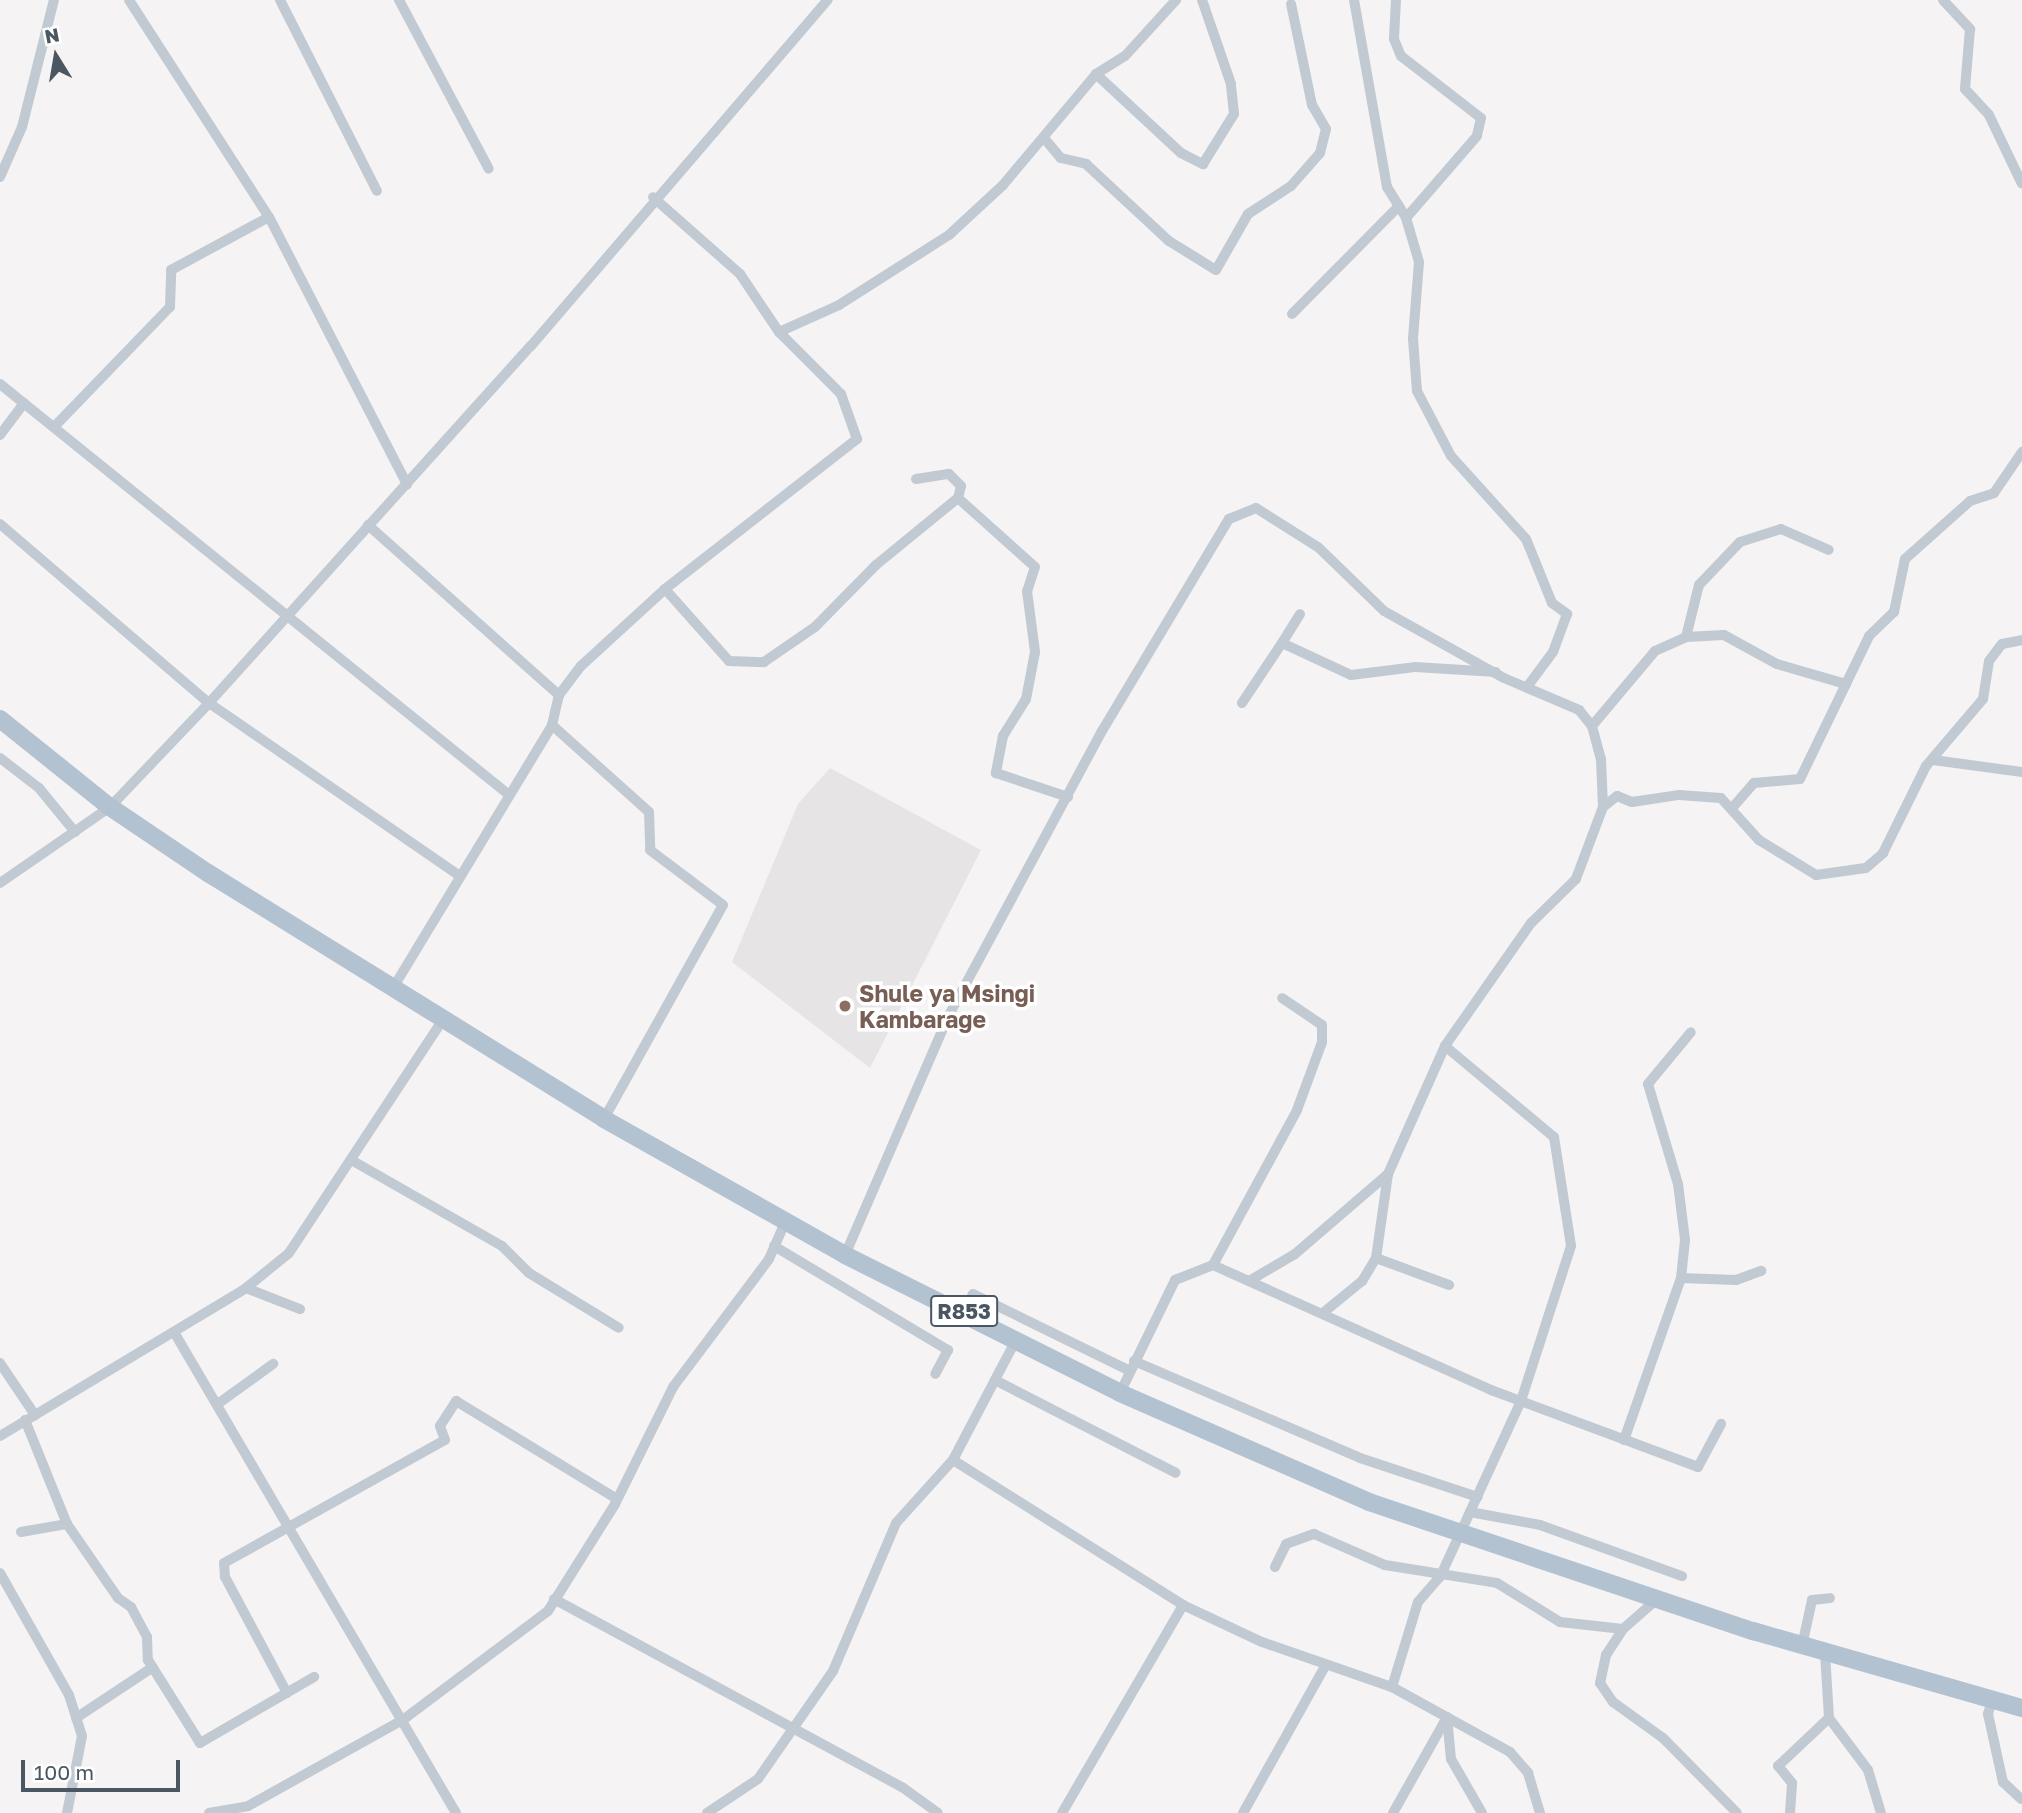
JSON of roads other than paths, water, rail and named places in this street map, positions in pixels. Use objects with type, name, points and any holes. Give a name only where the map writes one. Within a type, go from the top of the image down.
[{"type":"main road","name":"R853","points":[[0,719],[110,807],[393,988],[445,1016],[604,1119],[787,1218],[845,1255],[964,1311],[1120,1393],[1289,1469],[1459,1533],[1801,1646],[2022,1708]]},
{"type":"street","points":[[0,177],[22,127],[54,0]]},
{"type":"street","points":[[128,0],[269,217],[407,484]]},
{"type":"street","points":[[279,0],[377,191]]},
{"type":"street","points":[[399,0],[489,169]]},
{"type":"street","points":[[0,883],[110,807],[209,703],[407,484],[653,197],[828,0]]},
{"type":"street","points":[[779,332],[839,305],[949,235],[1044,138],[1097,74],[1125,56],[1175,0]]},
{"type":"street","points":[[1097,74],[1181,153],[1203,164],[1234,114],[1231,84],[1202,0]]},
{"type":"street","points":[[1354,0],[1387,187],[1406,218],[1419,262],[1417,391],[1451,456],[1526,539],[1552,603],[1567,614],[1553,652],[1527,687]]},
{"type":"street","points":[[1396,0],[1394,39],[1401,56],[1481,118],[1478,136],[1406,218]]},
{"type":"street","points":[[1943,0],[1970,29],[1965,89],[1989,115],[2022,184]]},
{"type":"street","points":[[1044,138],[1061,158],[1086,164],[1169,241],[1216,271],[1248,214],[1291,186],[1320,153],[1326,129],[1305,79],[1291,4]]},
{"type":"street","points":[[393,988],[457,874],[552,725],[559,695],[581,666],[665,589],[857,439],[841,394],[779,332],[740,274],[653,197]]},
{"type":"street","points":[[1292,314],[1399,206]]},
{"type":"street","points":[[54,427],[170,307],[171,270],[269,217]]},
{"type":"street","points":[[0,384],[508,794]]},
{"type":"street","points":[[0,435],[24,402]]},
{"type":"street","points":[[1733,807],[1754,783],[1800,779],[1869,636],[1894,612],[1905,559],[1970,501],[1994,493],[2022,452]]},
{"type":"street","points":[[665,589],[729,661],[753,665],[815,627],[876,565],[958,498],[961,486],[949,474],[916,479]]},
{"type":"street","points":[[958,498],[1035,567],[1027,591],[1035,652],[1028,688],[1003,736],[996,773],[1068,797]]},
{"type":"street","points":[[845,1255],[949,1015],[1068,797],[1236,513],[1256,508],[1354,577],[1384,611],[1496,672],[1579,709],[1592,726],[1603,807],[1576,879],[1531,923],[1445,1046],[1388,1174],[1376,1258],[1362,1281],[1323,1313]]},
{"type":"street","points":[[0,524],[209,703],[457,874]]},
{"type":"street","points":[[368,525],[559,695]]},
{"type":"street","points":[[1686,637],[1699,585],[1740,542],[1781,529],[1829,550]]},
{"type":"street","points":[[1242,703],[1300,614]]},
{"type":"street","points":[[1592,726],[1655,651],[1686,637],[1724,635],[1777,664],[1846,684]]},
{"type":"street","points":[[1603,807],[1616,796],[1632,802],[1695,794],[1721,798],[1733,807],[1779,856],[1816,875],[1857,871],[1883,853],[1933,760],[1983,699],[1989,661],[2001,644],[2022,640]]},
{"type":"street","points":[[1282,643],[1351,675],[1415,667],[1496,672]]},
{"type":"street","points":[[552,725],[649,812],[650,850],[723,905],[604,1119]]},
{"type":"street","points":[[0,758],[39,788],[75,832]]},
{"type":"street","points":[[1933,760],[2022,772]]},
{"type":"street","points":[[1120,1393],[1175,1280],[1213,1265],[1297,1111],[1322,1042],[1322,1025],[1282,998]]},
{"type":"street","points":[[0,1436],[246,1288],[289,1254],[353,1161],[445,1016]]},
{"type":"street","points":[[1623,1440],[1681,1278],[1685,1240],[1678,1184],[1648,1084],[1691,1032]]},
{"type":"street","points":[[1392,1687],[1418,1602],[1440,1577],[1478,1497],[1521,1401],[1570,1263],[1558,1148],[1539,1124],[1445,1046]]},
{"type":"street","points":[[353,1161],[502,1245],[529,1273],[619,1328]]},
{"type":"street","points":[[1249,1281],[1294,1254],[1388,1174]]},
{"type":"street","points":[[209,1813],[248,1806],[404,1720],[548,1611],[617,1499],[673,1387],[774,1246],[787,1218]]},
{"type":"street","points":[[774,1246],[948,1350],[935,1374]]},
{"type":"street","points":[[1376,1258],[1449,1285]]},
{"type":"street","points":[[1213,1265],[1521,1401],[1698,1467],[1721,1424]]},
{"type":"street","points":[[1681,1278],[1736,1280],[1760,1271]]},
{"type":"street","points":[[246,1288],[300,1309]]},
{"type":"street","points":[[964,1311],[973,1294],[1132,1366],[1360,1458],[1478,1497]]},
{"type":"street","points":[[174,1332],[219,1403],[456,1813]]},
{"type":"street","points":[[706,1813],[758,1779],[832,1671],[896,1523],[953,1460],[1017,1338]]},
{"type":"street","points":[[0,1363],[30,1417],[67,1524],[118,1598],[131,1607],[148,1637],[153,1667],[200,1743],[314,1677]]},
{"type":"street","points":[[219,1403],[273,1364]]},
{"type":"street","points":[[995,1380],[1176,1473]]},
{"type":"street","points":[[287,1693],[225,1577],[224,1563],[445,1440],[440,1426],[456,1401],[617,1499]]},
{"type":"street","points":[[953,1460],[1183,1605],[1325,1666],[1392,1687],[1510,1752],[1528,1773],[1540,1813]]},
{"type":"street","points":[[1470,1512],[1540,1525],[1682,1576]]},
{"type":"street","points":[[21,1532],[67,1524]]},
{"type":"street","points":[[1275,1567],[1286,1544],[1314,1534],[1385,1565],[1440,1577],[1497,1583],[1560,1622],[1623,1629]]},
{"type":"street","points":[[0,1573],[76,1718],[82,1736],[67,1813]]},
{"type":"street","points":[[1801,1646],[1812,1600],[1830,1598]]},
{"type":"street","points":[[554,1599],[793,1729],[938,1813]]},
{"type":"street","points":[[1656,1600],[1623,1629],[1606,1655],[1600,1683],[1737,1813]]},
{"type":"street","points":[[1062,1813],[1183,1605]]},
{"type":"street","points":[[1825,1652],[1829,1718],[1868,1770],[1881,1813]]},
{"type":"street","points":[[1243,1813],[1325,1666]]},
{"type":"street","points":[[76,1718],[153,1667]]},
{"type":"street","points":[[1992,1700],[1988,1714],[2003,1782],[2021,1799]]},
{"type":"street","points":[[1392,1813],[1447,1717]]},
{"type":"street","points":[[1447,1717],[1451,1759],[1482,1813]]},
{"type":"street","points":[[1790,1813],[1792,1783],[1778,1766],[1829,1718]]},
{"type":"place","name":"Shule ya Msingi Kambarage","points":[[845,1006]]}]
